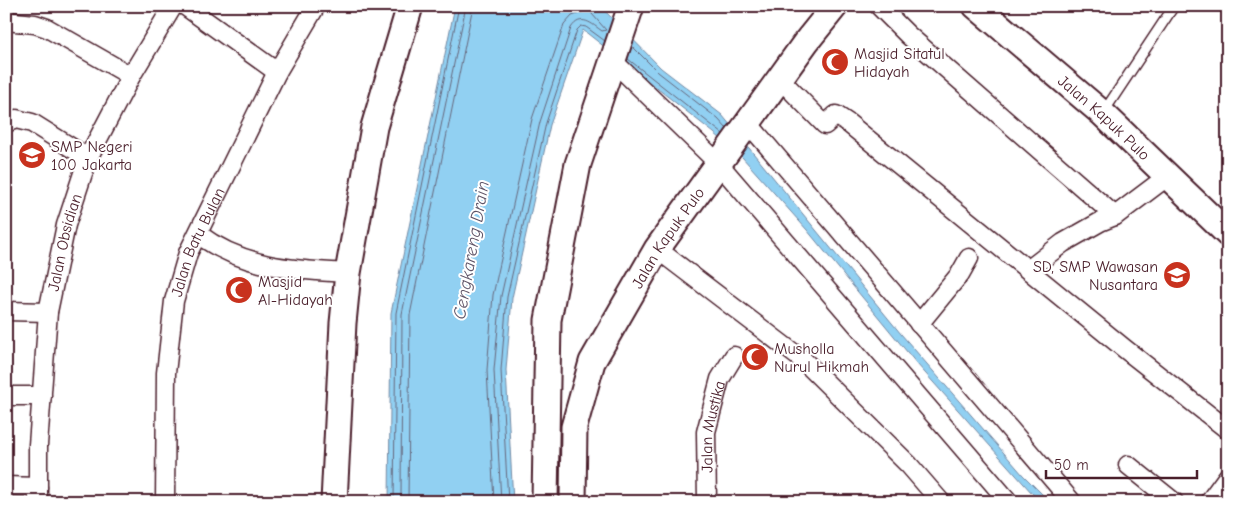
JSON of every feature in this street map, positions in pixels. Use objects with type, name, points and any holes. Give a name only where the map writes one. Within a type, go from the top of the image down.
[{"type":"main road","points":[[334,502],[343,322],[348,272],[374,126],[410,6]]},
{"type":"main road","name":"Jalan Kapuk Pulo","points":[[574,502],[574,427],[592,362],[657,248],[806,42],[836,6]]},
{"type":"main road","name":"Jalan Kapuk Pulo","points":[[976,6],[1103,114],[1228,234]]},
{"type":"main road","points":[[545,502],[548,320],[578,164],[628,15]]},
{"type":"street","name":"Jalan Obsidian","points":[[38,494],[38,444],[48,312],[66,224],[88,158],[131,76],[173,6]]},
{"type":"street","points":[[185,6],[277,72]]},
{"type":"street","name":"Jalan Batu Bulan","points":[[165,502],[166,372],[174,300],[188,253],[277,72],[316,6]]},
{"type":"street","points":[[879,6],[908,35],[1115,216]]},
{"type":"street","points":[[6,21],[35,24],[46,28],[131,76]]},
{"type":"street","points":[[613,59],[735,142],[919,324],[1072,502]]},
{"type":"street","points":[[780,79],[825,125],[836,114],[1228,430]]},
{"type":"street","points":[[6,123],[16,119],[32,123],[88,158]]},
{"type":"street","points":[[735,142],[1009,502]]},
{"type":"street","points":[[1028,270],[1064,243],[1100,222],[1115,216],[1168,176]]},
{"type":"street","points":[[198,234],[215,247],[266,266],[297,270],[348,272]]},
{"type":"street","points":[[657,248],[804,361],[909,465],[941,502]]},
{"type":"street","points":[[919,324],[960,274],[969,258]]},
{"type":"street","points":[[6,311],[48,312]]},
{"type":"street","name":"Jalan Mustika","points":[[707,502],[706,432],[720,379],[734,356]]},
{"type":"street","points":[[6,396],[42,396]]},
{"type":"street","points":[[1128,465],[1174,502]]},
{"type":"street","points":[[1210,502],[1228,476]]},
{"type":"street","points":[[6,486],[38,494]]},
{"type":"lane","points":[[1103,114],[1174,6]]},
{"type":"water","name":"Cengkareng Drain","points":[[455,6],[600,6],[661,68],[722,115],[901,334],[1023,475],[1050,502],[1040,502],[917,364],[807,230],[742,157],[583,30],[550,125],[512,298],[506,370],[513,502],[389,502],[391,313]]},
{"type":"place","name":"Masjid Sitatul Hidayah","points":[[835,62]]},
{"type":"place","name":"SMP Negeri 100 Jakarta","points":[[32,155]]},
{"type":"place","name":"SD, SMP Wawasan Nusantara","points":[[1177,275]]},
{"type":"place","name":"Masjid Al-Hidayah","points":[[239,290]]},
{"type":"place","name":"Musholla Nurul Hikmah","points":[[755,357]]}]
